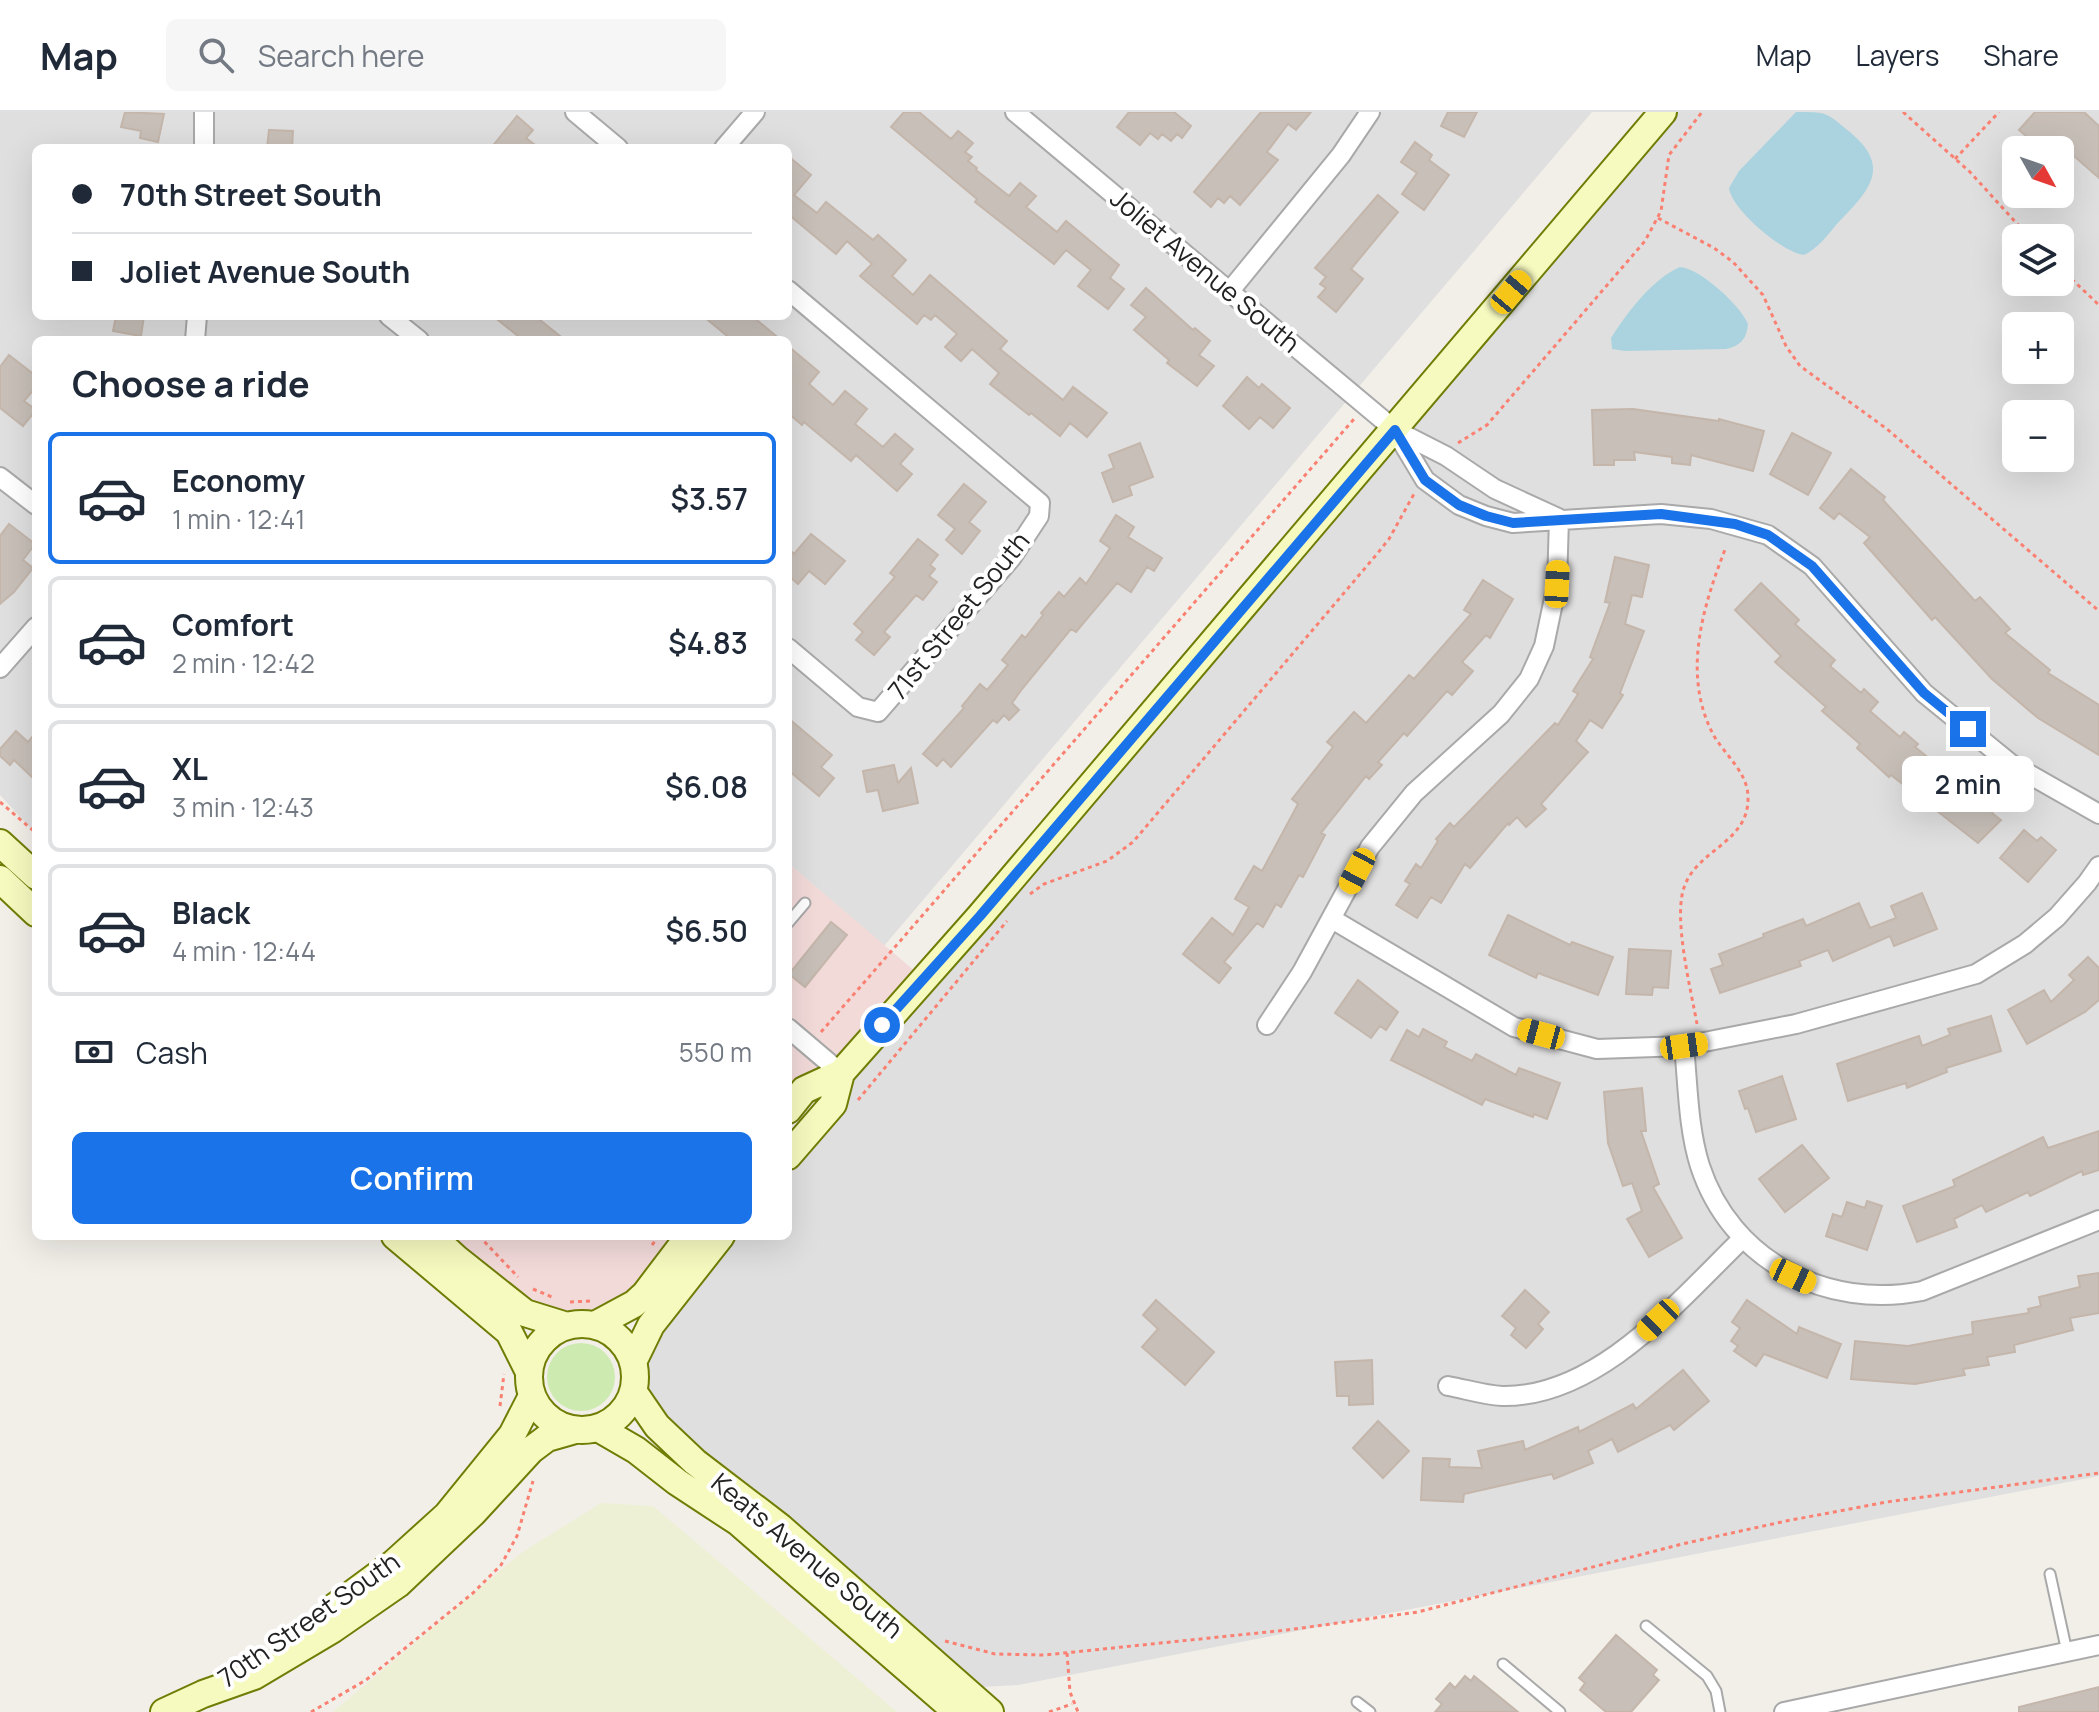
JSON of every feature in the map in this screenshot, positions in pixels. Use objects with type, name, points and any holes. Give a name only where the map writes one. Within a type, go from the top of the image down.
[{"type":"main road","points":[[792,1105],[804,1090],[841,1073],[980,916],[1663,112]]},
{"type":"main road","points":[[0,843],[32,872]]},
{"type":"main road","points":[[0,879],[32,909]]},
{"type":"main road","points":[[792,1151],[833,1104],[841,1073]]},
{"type":"main road","points":[[400,1240],[509,1332],[530,1384]]},
{"type":"main road","points":[[436,1240],[525,1313],[567,1314],[598,1313],[634,1304],[686,1240]]},
{"type":"main road","points":[[633,1391],[633,1362],[651,1325],[718,1240]]},
{"type":"main road","points":[[598,1313],[625,1346],[633,1362]]},
{"type":"main road","name":"70th Street South","points":[[203,1694],[394,1563],[447,1515],[512,1435],[530,1384],[533,1357],[541,1343],[567,1314]]},
{"type":"main road","name":"Keats Avenue South","points":[[530,1384],[549,1419],[561,1426],[586,1429],[636,1450],[677,1482],[738,1522],[957,1712]]},
{"type":"main road","name":"70th Street South","points":[[164,1712],[254,1676],[333,1629],[398,1584],[473,1513],[531,1450],[547,1438],[614,1420],[626,1407],[633,1391]]},
{"type":"main road","name":"Keats Avenue South","points":[[633,1391],[657,1426],[695,1462],[780,1527],[990,1712]]},
{"type":"street","points":[[204,112],[204,144]]},
{"type":"street","points":[[575,112],[613,144]]},
{"type":"street","points":[[727,144],[755,112]]},
{"type":"street","name":"Joliet Avenue South","points":[[1015,112],[1395,430],[1446,456],[1495,489],[1559,519]]},
{"type":"street","points":[[1229,292],[1341,155],[1370,112]]},
{"type":"street","name":"71st Street South","points":[[792,293],[1040,503],[1039,516],[1012,557],[878,712],[862,708],[792,651]]},
{"type":"street","points":[[394,320],[414,336]]},
{"type":"street","name":"Joliet Avenue South","points":[[1395,430],[1425,480],[1459,505],[1486,516],[1513,523],[1661,514],[1735,524],[1768,535],[1812,566],[1924,693],[2011,764],[2085,809],[2099,814]]},
{"type":"street","points":[[0,477],[32,502]]},
{"type":"street","points":[[1267,1025],[1302,972],[1370,847],[1414,793],[1501,714],[1529,679],[1544,646],[1557,584],[1559,519]]},
{"type":"street","points":[[0,668],[32,632]]},
{"type":"street","points":[[1332,919],[1514,1027],[1597,1049],[1684,1046],[1796,1024],[1976,974],[2025,944],[2057,917],[2099,866]]},
{"type":"street","points":[[792,1031],[841,1073]]},
{"type":"street","points":[[1684,1046],[1692,1132],[1701,1168],[1719,1208],[1742,1239],[1777,1267],[1808,1283],[1839,1292],[1893,1296],[1938,1286],[2099,1220]]},
{"type":"street","points":[[1448,1386],[1511,1395],[1551,1387],[1590,1371],[1640,1337],[1742,1239]]},
{"type":"street","points":[[1784,1712],[2099,1645]]},
{"type":"lane","points":[[792,918],[805,903]]},
{"type":"lane","points":[[2050,1574],[2067,1652]]},
{"type":"lane","points":[[1646,1626],[1707,1676],[1716,1691],[1720,1712]]},
{"type":"lane","points":[[1503,1664],[1560,1712]]},
{"type":"lane","points":[[1357,1702],[1370,1712]]},
{"type":"path","points":[[1446,456],[1460,440],[1487,425],[1645,241],[1663,203],[1666,161],[1672,148],[1702,112]]},
{"type":"path","points":[[1903,112],[1955,159],[2017,224]]},
{"type":"path","points":[[1955,159],[1999,112]]},
{"type":"path","points":[[1658,218],[1714,248],[1733,262],[1763,295],[1782,340],[1800,366],[1887,429],[2099,611]]},
{"type":"path","points":[[2074,281],[2099,305]]},
{"type":"path","points":[[807,1044],[834,1020],[1364,406]]},
{"type":"path","points":[[1030,894],[1044,884],[1107,861],[1133,842],[1377,554],[1425,480]]},
{"type":"path","points":[[1697,1024],[1682,921],[1683,889],[1693,871],[1738,831],[1746,815],[1748,797],[1745,781],[1709,725],[1697,670],[1701,627],[1726,547]]},
{"type":"path","points":[[0,802],[32,830]]},
{"type":"path","points":[[856,1102],[1010,917]]},
{"type":"path","points":[[483,1240],[522,1280]]},
{"type":"path","points":[[532,1289],[556,1298]]},
{"type":"path","points":[[567,1314],[598,1313]]},
{"type":"path","points":[[499,1412],[503,1393],[503,1363]]},
{"type":"path","points":[[936,1635],[947,1643],[995,1654],[1045,1655],[1418,1612],[1682,1544],[1786,1521],[1887,1502],[2099,1473]]},
{"type":"path","points":[[311,1712],[366,1680],[473,1593],[501,1565],[517,1536],[534,1479]]},
{"type":"path","points":[[1067,1653],[1073,1704],[1078,1712]]},
{"type":"path","points":[[1049,1712],[1073,1704]]},
{"type":"shaded area","points":[[0,112],[1592,112],[884,946],[792,866],[792,336],[32,336],[32,830],[0,795]]},
{"type":"shaded area","points":[[1663,112],[2099,112],[2099,1476],[1018,1685],[963,1688],[633,1391],[633,1362],[718,1240],[792,1240],[792,1150],[841,1073]]},
{"type":"shaded area","points":[[792,866],[923,978],[792,1106]]},
{"type":"shaded area","points":[[438,1240],[685,1240],[595,1325],[567,1326]]},
{"type":"green space","points":[[588,1343],[609,1358],[615,1377],[613,1390],[605,1401],[588,1411],[574,1411],[557,1401],[549,1390],[547,1370],[557,1353],[568,1345]]},
{"type":"green space","points":[[601,1503],[653,1506],[897,1712],[333,1712],[521,1553]]},
{"type":"water","points":[[1796,112],[1821,113],[1836,121],[1864,146],[1873,169],[1871,180],[1857,202],[1822,242],[1804,255],[1784,247],[1759,229],[1739,207],[1729,188],[1739,171]]},
{"type":"water","points":[[1680,267],[1709,281],[1737,307],[1748,324],[1742,341],[1726,349],[1612,349],[1611,338],[1632,308],[1650,288]]},
{"type":"building","points":[[125,112],[164,114],[158,142],[140,138],[141,131],[121,127]]},
{"type":"building","points":[[904,112],[919,112],[951,139],[958,131],[973,143],[965,152],[972,157],[968,161],[976,170],[1009,196],[1020,183],[1036,196],[1026,207],[1057,232],[1066,221],[1119,265],[1110,278],[1124,289],[1108,309],[1078,286],[1091,270],[1066,250],[1054,264],[975,202],[977,199],[891,127]]},
{"type":"building","points":[[1129,112],[1174,112],[1191,126],[1182,138],[1177,134],[1171,141],[1162,134],[1158,139],[1150,133],[1140,145],[1117,127]]},
{"type":"building","points":[[1261,112],[1311,112],[1296,130],[1288,124],[1267,152],[1278,160],[1240,205],[1230,196],[1224,203],[1218,198],[1211,207],[1194,192]]},
{"type":"building","points":[[1448,112],[1477,112],[1464,137],[1441,126]]},
{"type":"building","points":[[2035,112],[2084,112],[2099,126],[2099,178],[2074,156],[2074,136],[2026,136],[2019,130]]},
{"type":"building","points":[[517,116],[533,130],[526,138],[534,144],[494,144]]},
{"type":"building","points":[[269,130],[293,131],[292,144],[267,144]]},
{"type":"building","points":[[1415,142],[1432,155],[1429,160],[1449,175],[1424,210],[1402,194],[1417,173],[1401,162]]},
{"type":"building","points":[[792,159],[811,175],[794,195],[817,213],[826,202],[873,240],[878,235],[906,260],[892,276],[913,295],[930,275],[1007,341],[1000,349],[1063,400],[1073,387],[1107,413],[1087,437],[1070,423],[1060,436],[990,384],[999,373],[972,349],[961,361],[945,347],[957,334],[935,315],[931,320],[924,315],[917,324],[860,276],[872,264],[847,241],[836,254],[792,217]]},
{"type":"building","points":[[1378,195],[1398,212],[1351,269],[1363,279],[1336,312],[1318,297],[1326,288],[1320,284],[1326,277],[1315,268]]},
{"type":"building","points":[[1146,288],[1210,341],[1199,355],[1214,366],[1197,386],[1167,363],[1169,360],[1134,330],[1146,317],[1131,305]]},
{"type":"building","points":[[115,320],[143,320],[141,336],[113,331]]},
{"type":"building","points":[[498,320],[540,320],[560,336],[518,336]]},
{"type":"building","points":[[708,320],[757,320],[776,336],[727,336]]},
{"type":"building","points":[[792,349],[819,372],[809,384],[833,405],[845,391],[867,409],[855,424],[883,447],[895,434],[913,449],[900,464],[912,474],[897,491],[856,455],[851,461],[804,422],[802,425],[792,416]]},
{"type":"building","points":[[9,355],[32,373],[32,392],[24,401],[32,407],[32,415],[23,426],[0,408],[0,367]]},
{"type":"building","points":[[1247,377],[1259,388],[1262,384],[1290,408],[1273,428],[1260,417],[1249,429],[1223,406]]},
{"type":"building","points":[[1633,409],[1719,419],[1764,431],[1753,471],[1691,455],[1690,465],[1672,463],[1672,457],[1634,452],[1635,460],[1614,460],[1614,465],[1594,465],[1592,410]]},
{"type":"building","points":[[1792,433],[1831,453],[1808,495],[1770,474]]},
{"type":"building","points":[[1140,443],[1153,477],[1129,486],[1132,495],[1113,502],[1102,473],[1114,468],[1109,455]]},
{"type":"building","points":[[1851,469],[1885,497],[1883,500],[1975,601],[1980,597],[2010,629],[2005,633],[2050,670],[2048,673],[2099,705],[2099,755],[2038,718],[1992,679],[1935,617],[1932,620],[1864,543],[1870,537],[1839,513],[1834,519],[1820,508]]},
{"type":"building","points":[[964,484],[986,502],[969,522],[980,531],[962,554],[946,540],[955,529],[938,515]]},
{"type":"building","points":[[1116,515],[1134,527],[1128,537],[1162,558],[1154,571],[1147,567],[1131,592],[1117,583],[1076,632],[1071,629],[1022,689],[1012,703],[1019,710],[1009,720],[1004,715],[997,723],[993,720],[951,767],[943,759],[937,766],[923,754],[964,708],[962,706],[980,684],[987,690],[1008,665],[1002,660],[1022,635],[1025,638],[1059,592],[1064,597],[1080,578],[1086,584],[1110,548],[1100,541]]},
{"type":"building","points":[[9,524],[32,542],[32,548],[23,560],[32,569],[0,604],[0,536]]},
{"type":"building","points":[[811,534],[845,561],[825,584],[809,571],[798,584],[792,579],[792,552],[794,554]]},
{"type":"building","points":[[918,539],[938,555],[930,565],[935,569],[929,576],[937,582],[923,600],[916,595],[884,632],[890,637],[874,655],[856,640],[863,632],[854,624],[895,577],[890,573]]},
{"type":"building","points":[[1615,557],[1649,565],[1642,597],[1632,595],[1625,624],[1644,631],[1620,693],[1623,695],[1602,728],[1590,720],[1576,741],[1588,752],[1541,804],[1546,809],[1526,827],[1517,817],[1508,823],[1470,868],[1465,864],[1441,903],[1431,897],[1417,918],[1396,905],[1410,884],[1405,881],[1416,864],[1421,868],[1438,841],[1436,839],[1450,823],[1454,827],[1555,723],[1558,725],[1578,694],[1573,691],[1593,659],[1590,657],[1610,603],[1605,602]]},
{"type":"building","points":[[1483,580],[1513,599],[1490,638],[1486,635],[1462,662],[1473,671],[1452,695],[1447,691],[1407,736],[1404,733],[1378,762],[1382,765],[1369,779],[1366,776],[1321,833],[1325,835],[1303,877],[1299,875],[1281,907],[1276,904],[1263,927],[1257,923],[1224,962],[1231,968],[1219,983],[1183,954],[1212,918],[1233,935],[1249,907],[1235,899],[1254,866],[1262,871],[1298,804],[1292,799],[1333,747],[1327,742],[1354,712],[1366,723],[1409,675],[1414,679],[1471,614],[1464,610]]},
{"type":"building","points":[[1761,583],[1799,620],[1795,624],[1835,660],[1830,666],[1861,693],[1864,689],[1878,702],[1870,711],[1900,737],[1904,732],[1918,744],[1915,747],[1972,793],[1974,790],[1996,808],[1992,813],[2001,820],[1978,843],[1891,775],[1889,777],[1857,748],[1860,744],[1822,711],[1826,707],[1775,662],[1781,656],[1735,610]]},
{"type":"building","points":[[792,721],[832,755],[821,767],[834,778],[819,796],[792,773]]},
{"type":"building","points":[[16,731],[28,742],[32,737],[32,777],[14,760],[10,765],[0,756],[0,749]]},
{"type":"building","points":[[894,765],[898,783],[911,768],[918,803],[883,811],[878,790],[867,792],[863,771]]},
{"type":"building","points":[[2024,830],[2037,841],[2041,837],[2056,850],[2028,882],[2000,858]]},
{"type":"building","points":[[1922,893],[1937,929],[1894,946],[1890,936],[1833,961],[1828,950],[1799,961],[1801,966],[1720,993],[1711,969],[1723,965],[1719,954],[1803,919],[1806,926],[1859,903],[1870,928],[1896,918],[1891,906]]},
{"type":"building","points":[[1508,915],[1570,945],[1572,942],[1613,957],[1598,995],[1538,973],[1536,978],[1489,955]]},
{"type":"building","points":[[831,922],[847,935],[805,987],[792,976],[792,970]]},
{"type":"building","points":[[1629,949],[1671,951],[1668,988],[1653,987],[1652,995],[1626,994]]},
{"type":"building","points":[[2088,957],[2099,968],[2099,1000],[2085,1012],[2027,1044],[2008,1010],[2044,990],[2051,1002],[2074,980],[2069,975]]},
{"type":"building","points":[[1358,980],[1398,1012],[1386,1030],[1380,1026],[1371,1038],[1335,1013]]},
{"type":"building","points":[[1991,1016],[2001,1051],[1946,1068],[1947,1072],[1907,1088],[1906,1083],[1848,1101],[1837,1064],[1919,1036],[1922,1046],[1950,1035],[1948,1029]]},
{"type":"building","points":[[1423,1029],[1447,1042],[1444,1047],[1472,1061],[1476,1054],[1516,1075],[1519,1068],[1560,1083],[1547,1119],[1485,1099],[1482,1105],[1391,1060],[1407,1030],[1419,1037]]},
{"type":"building","points":[[1782,1076],[1796,1119],[1756,1132],[1739,1091]]},
{"type":"building","points":[[1642,1088],[1646,1131],[1641,1131],[1659,1184],[1653,1187],[1682,1238],[1649,1257],[1627,1219],[1642,1211],[1632,1183],[1623,1186],[1608,1143],[1604,1092]]},
{"type":"building","points":[[2099,1131],[2099,1170],[2083,1175],[2082,1171],[2030,1196],[2028,1192],[1986,1212],[1982,1205],[1954,1219],[1957,1227],[1917,1242],[1903,1206],[1955,1186],[1953,1180],[2043,1137],[2048,1148]]},
{"type":"building","points":[[1802,1145],[1829,1178],[1785,1212],[1759,1179]]},
{"type":"building","points":[[1867,1201],[1882,1206],[1867,1250],[1826,1236],[1833,1214],[1842,1217],[1847,1202],[1865,1208]]},
{"type":"building","points":[[2099,1273],[2099,1313],[2070,1318],[2073,1330],[2014,1345],[2015,1352],[1987,1357],[1989,1365],[1963,1369],[1965,1375],[1915,1384],[1851,1379],[1855,1341],[1908,1346],[1973,1334],[1972,1322],[2029,1313],[2028,1309],[2041,1306],[2039,1297],[2080,1287],[2078,1276]]},
{"type":"building","points":[[1525,1290],[1549,1312],[1538,1324],[1543,1329],[1526,1348],[1511,1335],[1516,1328],[1502,1316]]},
{"type":"building","points":[[1156,1300],[1214,1352],[1185,1385],[1142,1347],[1158,1329],[1143,1315]]},
{"type":"building","points":[[1747,1300],[1797,1334],[1799,1327],[1841,1344],[1827,1378],[1764,1354],[1756,1366],[1734,1351],[1738,1346],[1731,1341],[1740,1328],[1732,1322]]},
{"type":"building","points":[[1372,1360],[1373,1404],[1349,1405],[1349,1396],[1337,1396],[1335,1362]]},
{"type":"building","points":[[1683,1370],[1709,1401],[1674,1430],[1670,1425],[1618,1452],[1612,1439],[1588,1451],[1593,1463],[1554,1479],[1552,1474],[1464,1494],[1463,1502],[1421,1500],[1423,1458],[1450,1459],[1449,1467],[1482,1468],[1478,1451],[1523,1441],[1525,1450],[1578,1427],[1579,1432],[1633,1404],[1636,1409]]},
{"type":"building","points":[[1378,1421],[1409,1451],[1383,1478],[1353,1448]]},
{"type":"building","points":[[1616,1635],[1657,1670],[1653,1675],[1659,1680],[1631,1712],[1606,1712],[1580,1690],[1585,1683],[1579,1678]]},
{"type":"building","points":[[1465,1676],[1471,1681],[1474,1676],[1518,1712],[1435,1712],[1442,1704],[1436,1699],[1450,1683],[1455,1688]]},
{"type":"building","points":[[2099,1687],[2099,1712],[2019,1712],[2019,1707]]},
{"type":"route","points":[[882,1025],[980,916],[1395,430],[1425,480],[1459,505],[1486,516],[1513,523],[1661,514],[1711,519],[1768,535],[1812,566],[1924,693],[1968,729]]}]
